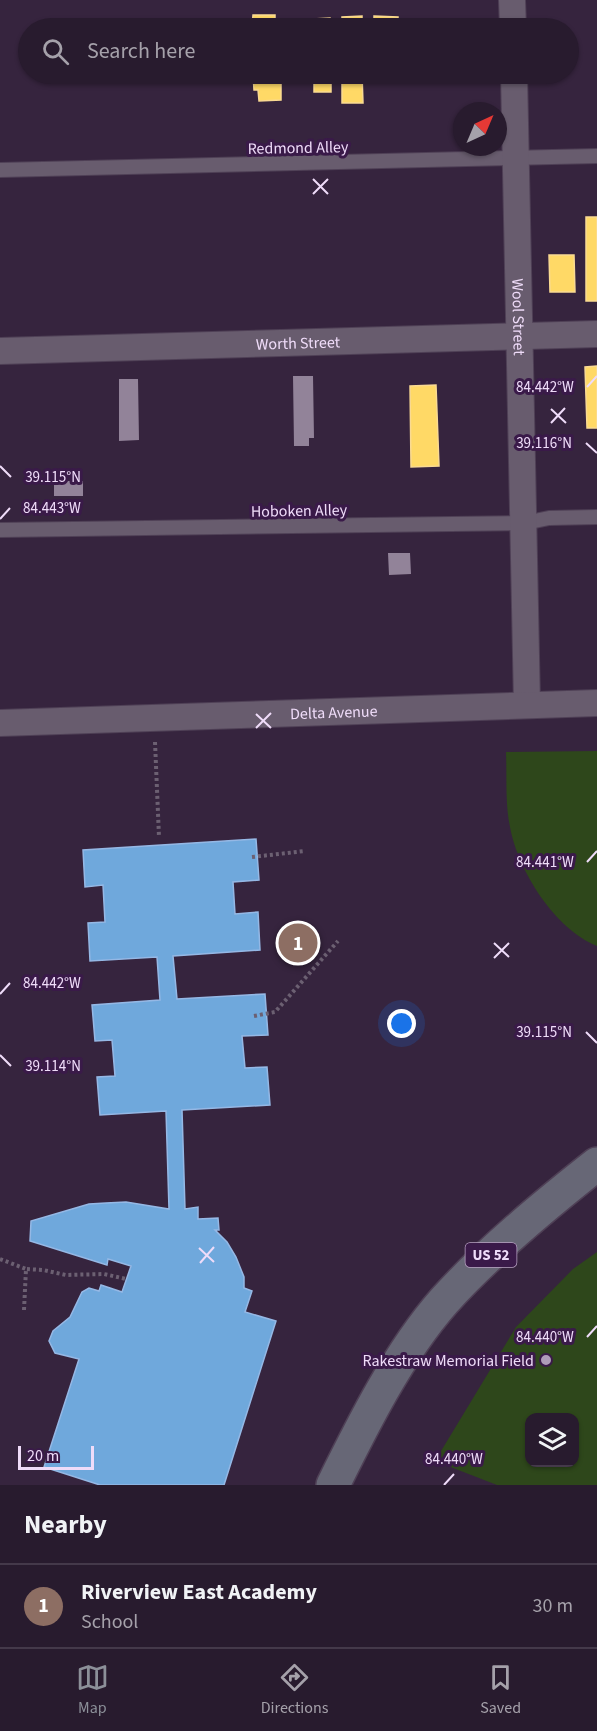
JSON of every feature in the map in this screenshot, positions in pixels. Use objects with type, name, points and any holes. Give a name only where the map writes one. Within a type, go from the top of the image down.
[{"type":"main road","name":"US 52","points":[[333,1485],[364,1424],[396,1370],[443,1302],[546,1206],[597,1164]]},
{"type":"street","points":[[512,0],[513,18]]},
{"type":"street","name":"Wool Street","points":[[514,84],[527,704]]},
{"type":"street","name":"Worth Street","points":[[0,351],[597,334]]},
{"type":"street","name":"Delta Avenue","points":[[0,723],[597,703]]},
{"type":"lane","name":"Redmond Alley","points":[[0,170],[597,156]]},
{"type":"lane","name":"Hoboken Alley","points":[[0,530],[525,523],[549,518],[597,517]]},
{"type":"path","points":[[154,717],[159,837]]},
{"type":"path","points":[[252,857],[305,851]]},
{"type":"path","points":[[254,1016],[275,1012],[339,941]]},
{"type":"path","points":[[0,1259],[26,1269],[66,1275],[104,1274],[126,1279]]},
{"type":"path","points":[[24,1310],[26,1269]]},
{"type":"green space","points":[[597,751],[597,946],[582,938],[553,912],[530,880],[521,862],[508,818],[506,752]]},
{"type":"green space","name":"Rakestraw Memorial Field","points":[[597,1252],[597,1485],[497,1485],[435,1461],[516,1327],[573,1269]]},
{"type":"building: Homes","points":[[253,15],[275,15],[275,18],[253,18]]},
{"type":"building: Homes","points":[[362,16],[362,18],[342,18]]},
{"type":"building: Homes","points":[[374,16],[398,17],[398,18],[374,18]]},
{"type":"building: Homes","points":[[254,84],[281,84],[281,100],[259,101],[258,90],[254,90]]},
{"type":"building: Homes","points":[[314,84],[331,84],[331,92],[314,92]]},
{"type":"building: Homes","points":[[342,84],[362,84],[363,103],[342,103]]},
{"type":"building: Homes","points":[[586,217],[597,217],[597,301],[586,301]]},
{"type":"building: Homes","points":[[549,255],[574,255],[575,292],[550,292]]},
{"type":"building: Homes","points":[[597,366],[597,428],[587,428],[585,367]]},
{"type":"building: Homes","points":[[436,385],[439,466],[411,467],[410,386]]},
{"type":"building: Schools","points":[[256,839],[259,880],[233,882],[235,914],[258,912],[260,950],[173,956],[177,999],[265,994],[268,1035],[242,1036],[245,1068],[267,1067],[270,1105],[182,1110],[185,1209],[198,1207],[198,1219],[218,1218],[219,1230],[215,1230],[227,1242],[236,1257],[244,1277],[244,1288],[252,1291],[245,1312],[276,1321],[224,1485],[100,1485],[44,1467],[79,1359],[55,1353],[49,1341],[53,1331],[70,1317],[82,1292],[89,1288],[99,1291],[101,1285],[122,1292],[131,1266],[108,1259],[107,1265],[30,1241],[31,1221],[89,1204],[126,1202],[169,1209],[166,1111],[100,1115],[97,1077],[115,1076],[112,1040],[95,1041],[92,1005],[160,1000],[157,957],[90,961],[88,923],[105,922],[103,885],[85,887],[83,850]]},
{"type":"building: Other","points":[[293,376],[313,376],[314,438],[309,438],[309,446],[294,446]]},
{"type":"building: Other","points":[[119,379],[138,379],[139,440],[119,441]]},
{"type":"building: Other","points":[[54,481],[83,481],[83,496],[54,496]]},
{"type":"building: Other","points":[[388,553],[410,553],[411,574],[389,575]]},
{"type":"place","name":"Riverview East Academy","points":[[298,943]]},
{"type":"place","name":"Rakestraw Memorial Field","points":[[546,1360]]}]
